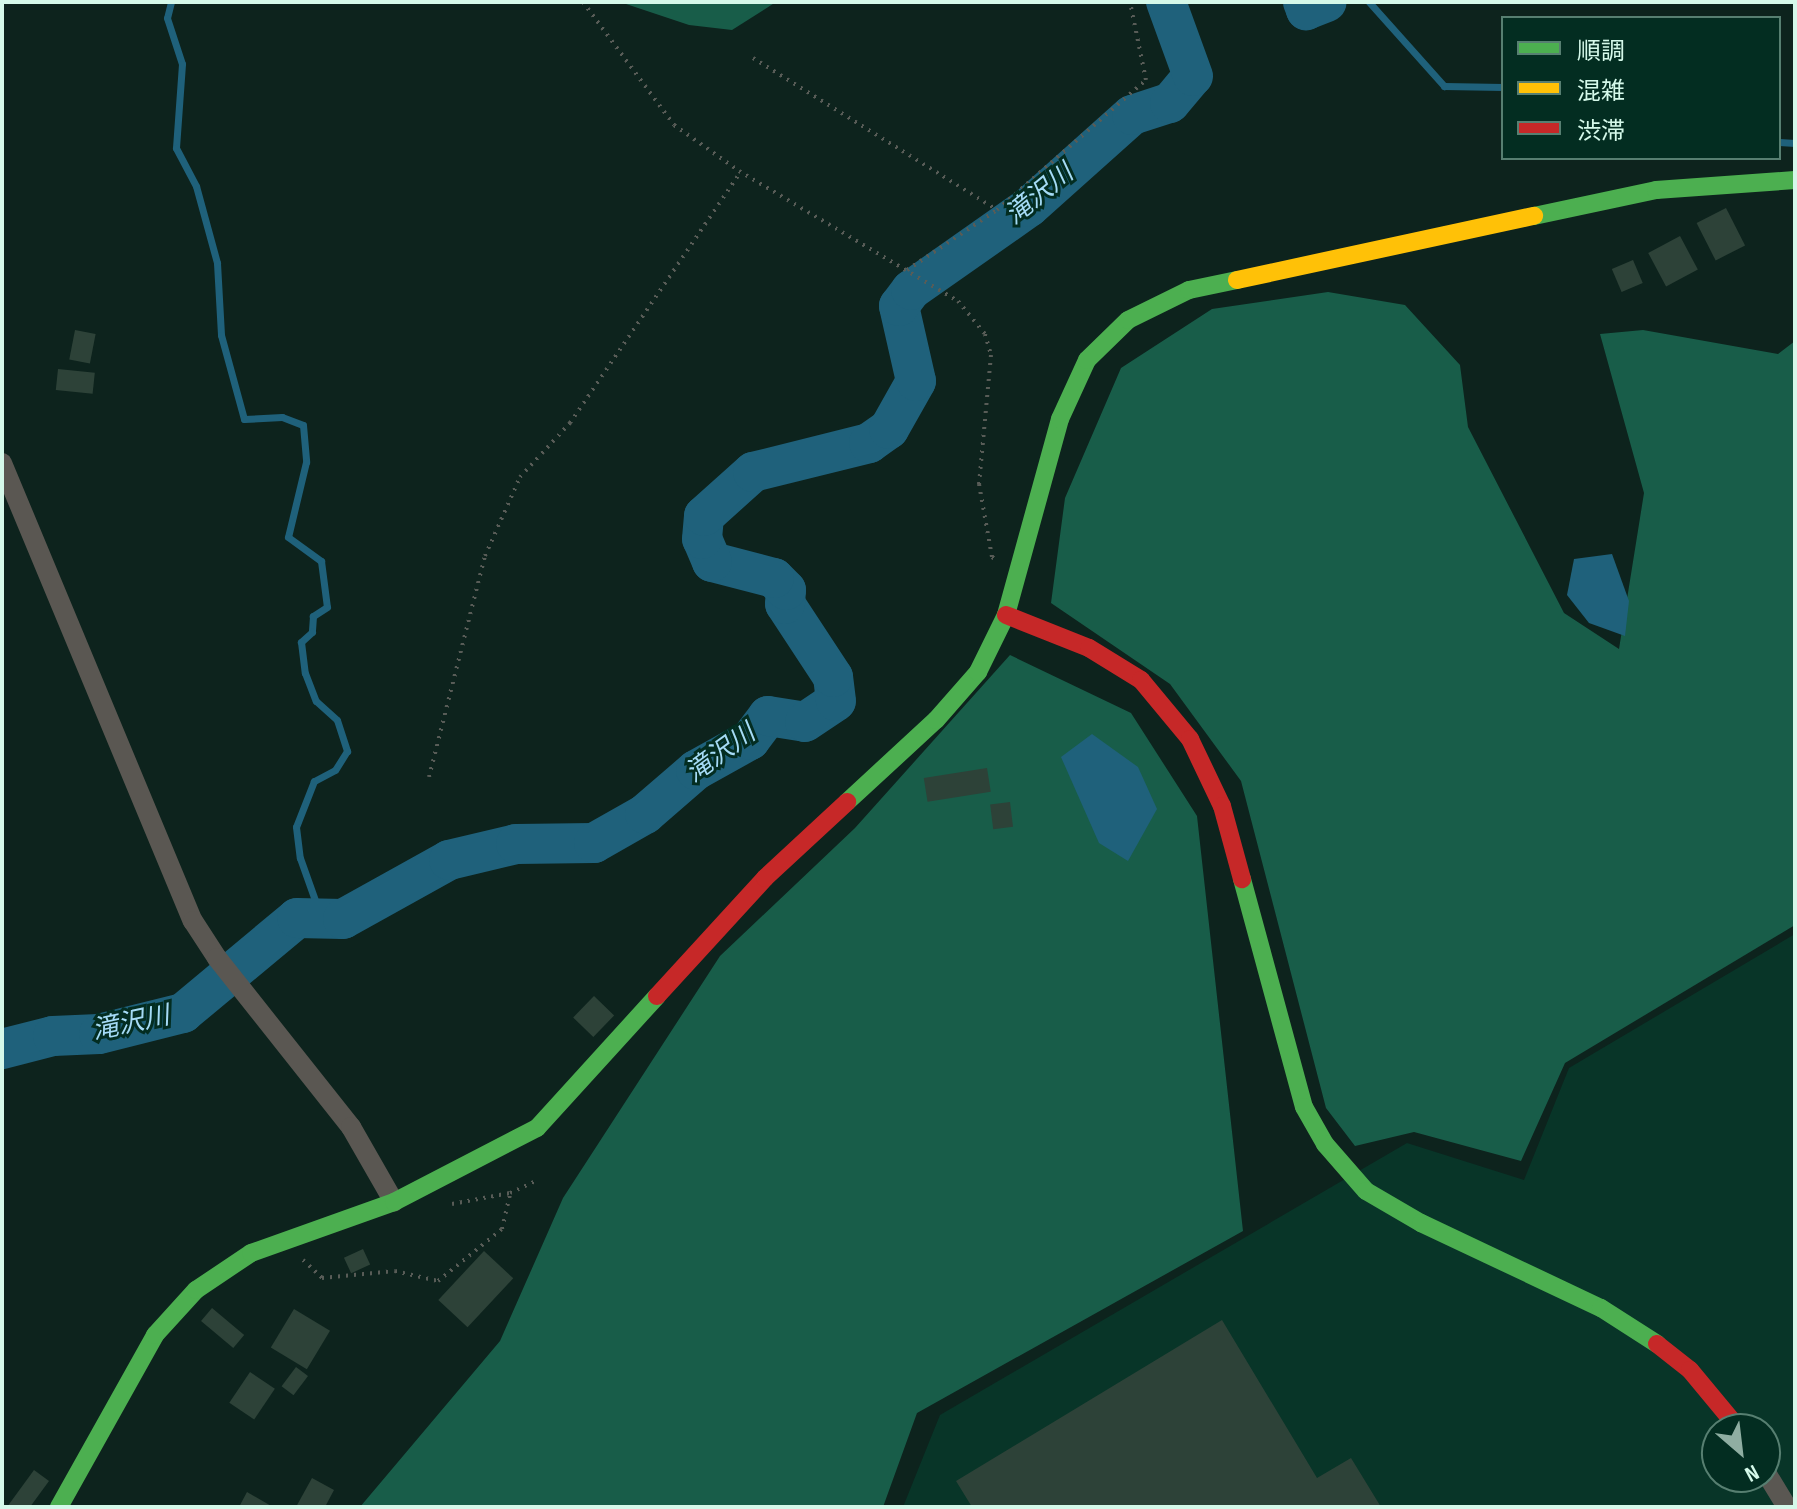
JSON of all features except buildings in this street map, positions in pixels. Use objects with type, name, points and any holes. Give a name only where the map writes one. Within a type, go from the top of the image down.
[{"type":"street","points":[[59,1507],[155,1335],[196,1290],[251,1253],[394,1202],[483,1160],[537,1128],[765,878],[936,720],[978,672],[1006,615],[1060,419],[1087,360],[1128,320],[1189,290],[1656,190],[1795,180]]},
{"type":"street","points":[[2,463],[154,836],[217,958],[351,1127],[394,1202]]},
{"type":"street","points":[[1006,615],[1089,648],[1141,680],[1190,739],[1222,806],[1304,1107],[1325,1144],[1366,1191],[1421,1223],[1613,1315],[1690,1370],[1726,1413]]},
{"type":"path","points":[[583,2],[674,125],[739,171],[958,301],[985,334],[991,355],[979,484],[992,557],[1017,572]]},
{"type":"path","points":[[907,270],[997,210],[1146,80],[1130,2]]},
{"type":"path","points":[[753,58],[997,210]]},
{"type":"path","points":[[429,777],[485,556],[520,477],[570,423],[738,176]]},
{"type":"path","points":[[284,1242],[322,1278],[395,1271],[438,1281],[502,1229],[510,1193]]},
{"type":"shaded area","points":[[620,2],[776,2],[732,30],[689,25]]},
{"type":"shaded area","points":[[1328,292],[1405,305],[1460,365],[1468,427],[1564,613],[1619,649],[1644,493],[1600,334],[1643,330],[1778,354],[1795,341],[1795,925],[1565,1063],[1521,1161],[1414,1132],[1355,1146],[1326,1108],[1241,781],[1170,684],[1051,603],[1065,498],[1121,368],[1212,309]]},
{"type":"shaded area","points":[[1010,655],[1131,713],[1197,816],[1243,1231],[917,1413],[883,1507],[360,1507],[500,1341],[563,1198],[720,956],[855,828]]},
{"type":"shaded area","points":[[1795,934],[1795,1501],[1787,1507],[903,1507],[940,1415],[1407,1143],[1524,1180],[1569,1068]]},
{"type":"water","points":[[1612,554],[1629,601],[1625,636],[1589,623],[1567,595],[1574,559]]},
{"type":"water","points":[[1092,734],[1138,767],[1157,809],[1128,861],[1099,843],[1061,757]]},
{"type":"waterway","points":[[171,2],[167,18],[182,64],[176,148],[196,186],[217,263],[221,335],[244,419],[282,417],[303,425],[306,462],[288,537],[321,561],[327,607],[313,616],[312,632],[301,642],[305,673],[316,701],[337,720],[347,751],[335,770],[314,781],[296,827],[300,858],[316,903],[343,919]]},
{"type":"waterway","name":"滝沢川","points":[[2,1049],[53,1036],[99,1034],[183,1013],[297,918],[343,919],[449,860],[516,844],[594,843],[645,814],[696,770],[750,740],[768,716],[805,722],[836,701],[833,677],[785,604],[786,590],[774,578],[712,562],[702,539],[704,516],[753,472],[869,443],[889,429],[916,381],[899,306],[911,290],[1029,207],[1132,115],[1170,103],[1193,76],[1166,2]]},
{"type":"waterway","name":"滝沢川","points":[[1303,2],[1306,10],[1327,2]]},
{"type":"waterway","points":[[1369,2],[1444,86],[1501,87]]},
{"type":"waterway","points":[[1781,142],[1795,143]]},
{"type":"traffic: fast","points":[[1534,216],[1656,190],[1795,180]]},
{"type":"traffic: fast","points":[[847,802],[936,720],[978,672],[1006,615],[1060,419],[1087,360],[1128,320],[1189,290],[1237,280]]},
{"type":"traffic: fast","points":[[1242,879],[1304,1107],[1325,1144],[1366,1191],[1421,1223],[1601,1308],[1657,1344]]},
{"type":"traffic: fast","points":[[59,1507],[155,1335],[196,1290],[251,1253],[394,1202],[537,1128],[657,996]]},
{"type":"traffic: slow","points":[[1237,280],[1534,216]]},
{"type":"traffic: jam","points":[[1006,615],[1089,648],[1141,680],[1190,739],[1222,806],[1242,879]]},
{"type":"traffic: jam","points":[[657,996],[765,878],[847,802]]},
{"type":"traffic: jam","points":[[1657,1344],[1690,1370],[1726,1413]]}]
